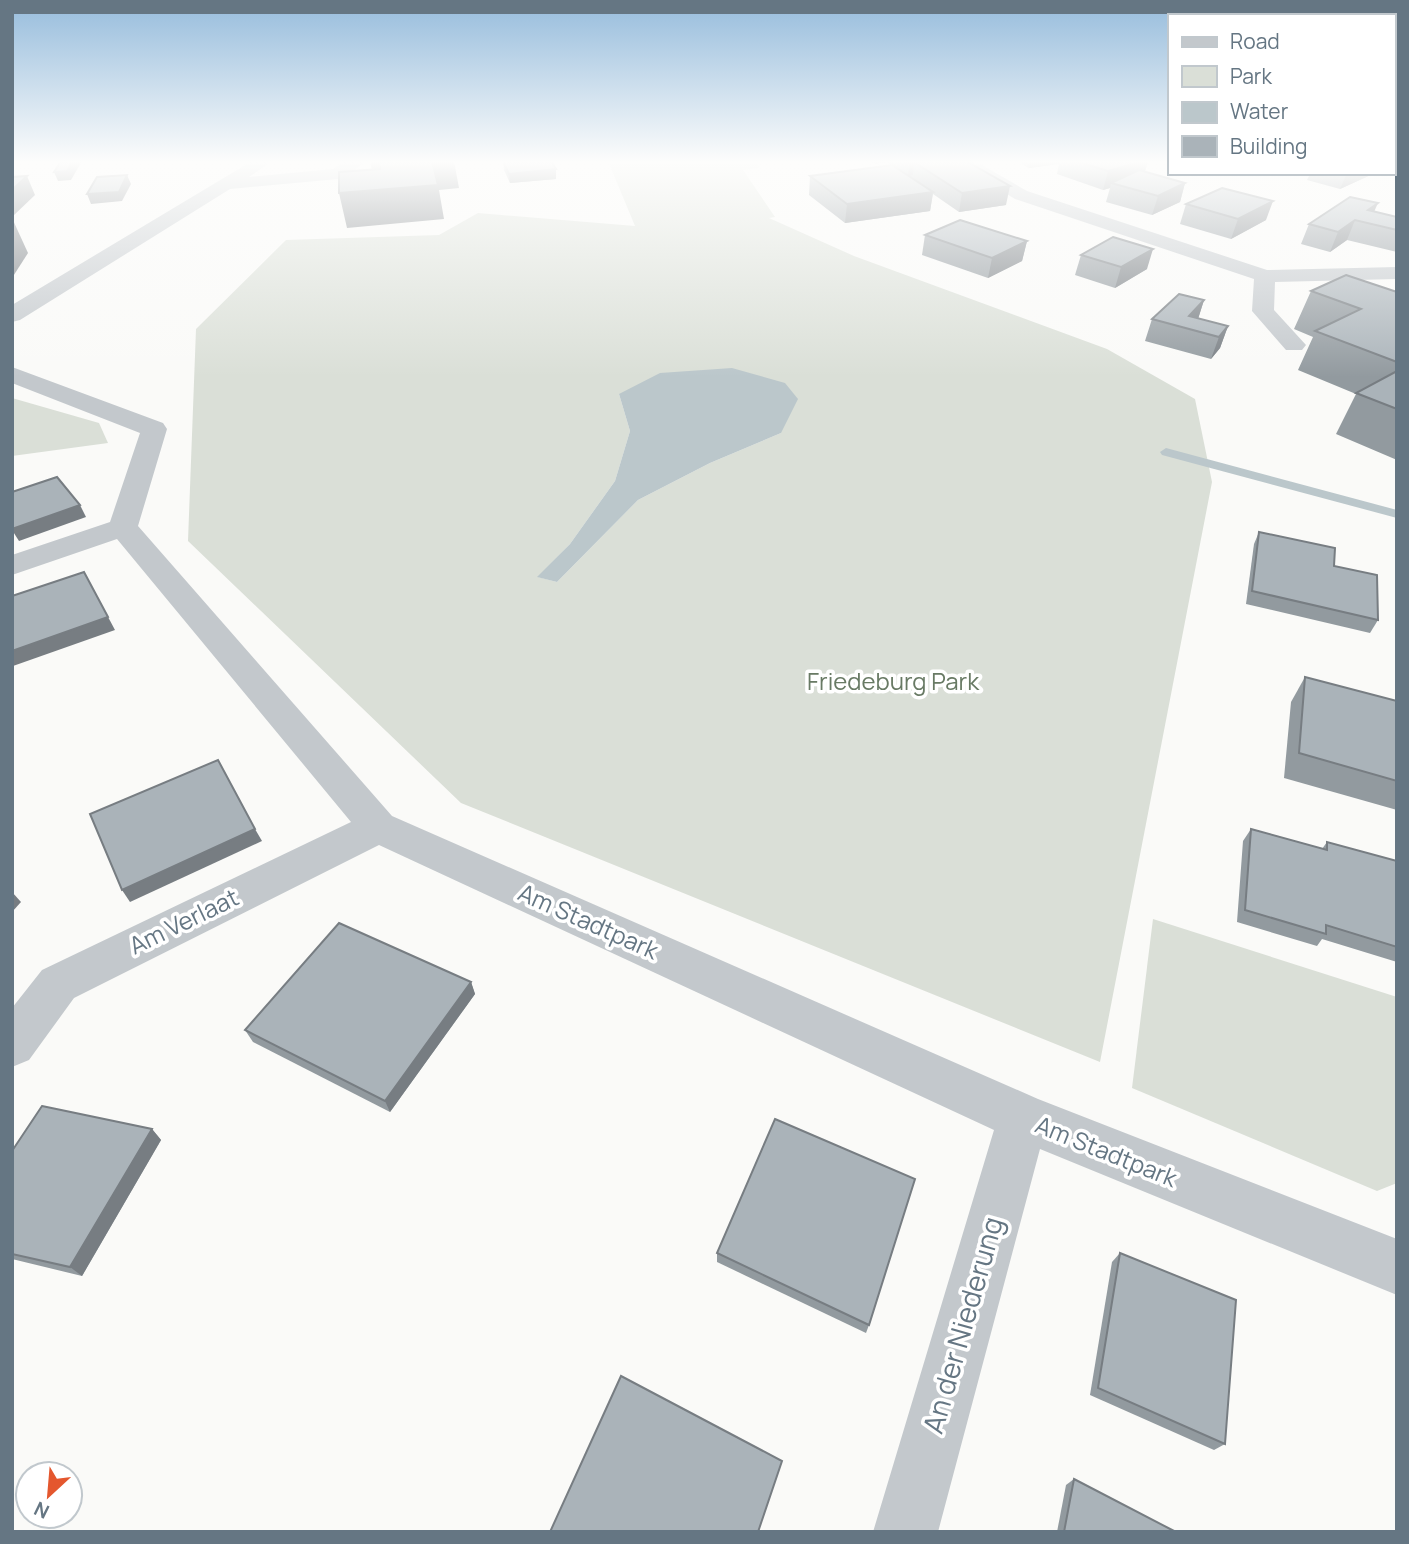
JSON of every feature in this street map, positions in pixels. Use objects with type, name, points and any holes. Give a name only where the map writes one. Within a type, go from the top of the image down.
[{"type":"street","points":[[12,315],[146,233]]},
{"type":"street","points":[[1136,233],[1265,276],[1397,273]]},
{"type":"street","points":[[1265,276],[1263,311],[1294,345]]},
{"type":"street","points":[[12,374],[154,429],[123,527],[12,566]]},
{"type":"street","name":"Am Stadtpark","points":[[123,527],[377,827],[1023,1118],[1397,1267]]},
{"type":"street","name":"Am Verlaat","points":[[12,1045],[58,984],[377,827]]},
{"type":"street","name":"An der Niederung","points":[[905,1532],[1023,1118]]},
{"type":"green space","name":"Friedeburg Park","points":[[803,233],[854,256],[1107,349],[1195,399],[1212,482],[1100,1062],[461,803],[188,541],[196,329],[286,240],[439,235]],"holes":[[[619,394],[781,433],[710,463],[638,500],[557,582],[538,577],[570,544],[615,481],[630,431]]]},
{"type":"green space","points":[[12,398],[99,423],[108,443],[12,456]]},
{"type":"green space","points":[[1153,919],[1397,997],[1397,1183],[1377,1191],[1132,1088]]},
{"type":"water","points":[[732,368],[785,383],[798,399],[781,433],[710,463],[638,500],[557,582],[537,577],[570,544],[615,481],[630,431],[619,394],[660,373]]},
{"type":"building","points":[[1002,233],[1027,241],[992,258],[925,235]]},
{"type":"building","points":[[1113,237],[1153,249],[1121,267],[1081,255]]},
{"type":"building","points":[[1346,275],[1397,292],[1397,362],[1315,331],[1361,309],[1311,291]]},
{"type":"building","points":[[1179,294],[1204,300],[1189,316],[1228,326],[1219,337],[1152,319]]},
{"type":"building","points":[[1397,371],[1397,409],[1356,393]]},
{"type":"building","points":[[57,477],[80,505],[12,529],[12,492]]},
{"type":"building","points":[[1259,532],[1335,548],[1334,566],[1377,575],[1378,620],[1252,591]]},
{"type":"building","points":[[84,572],[108,617],[12,651],[12,596]]},
{"type":"building","points":[[1305,677],[1397,701],[1397,781],[1299,753]]},
{"type":"building","points":[[218,760],[255,829],[122,890],[90,814]]},
{"type":"building","points":[[1251,829],[1327,850],[1327,842],[1397,861],[1397,947],[1326,925],[1326,934],[1245,910]]},
{"type":"building","points":[[339,923],[471,982],[385,1101],[245,1030]]},
{"type":"building","points":[[42,1106],[152,1129],[70,1267],[12,1254],[12,1151]]},
{"type":"building","points":[[775,1119],[915,1179],[869,1325],[717,1253]]},
{"type":"building","points":[[1120,1253],[1236,1300],[1225,1444],[1098,1388]]},
{"type":"building","points":[[621,1376],[782,1461],[758,1532],[550,1532]]},
{"type":"building","points":[[1074,1479],[1176,1532],[1064,1532]]},
{"type":"waterway","points":[[1166,452],[1397,514]]}]
